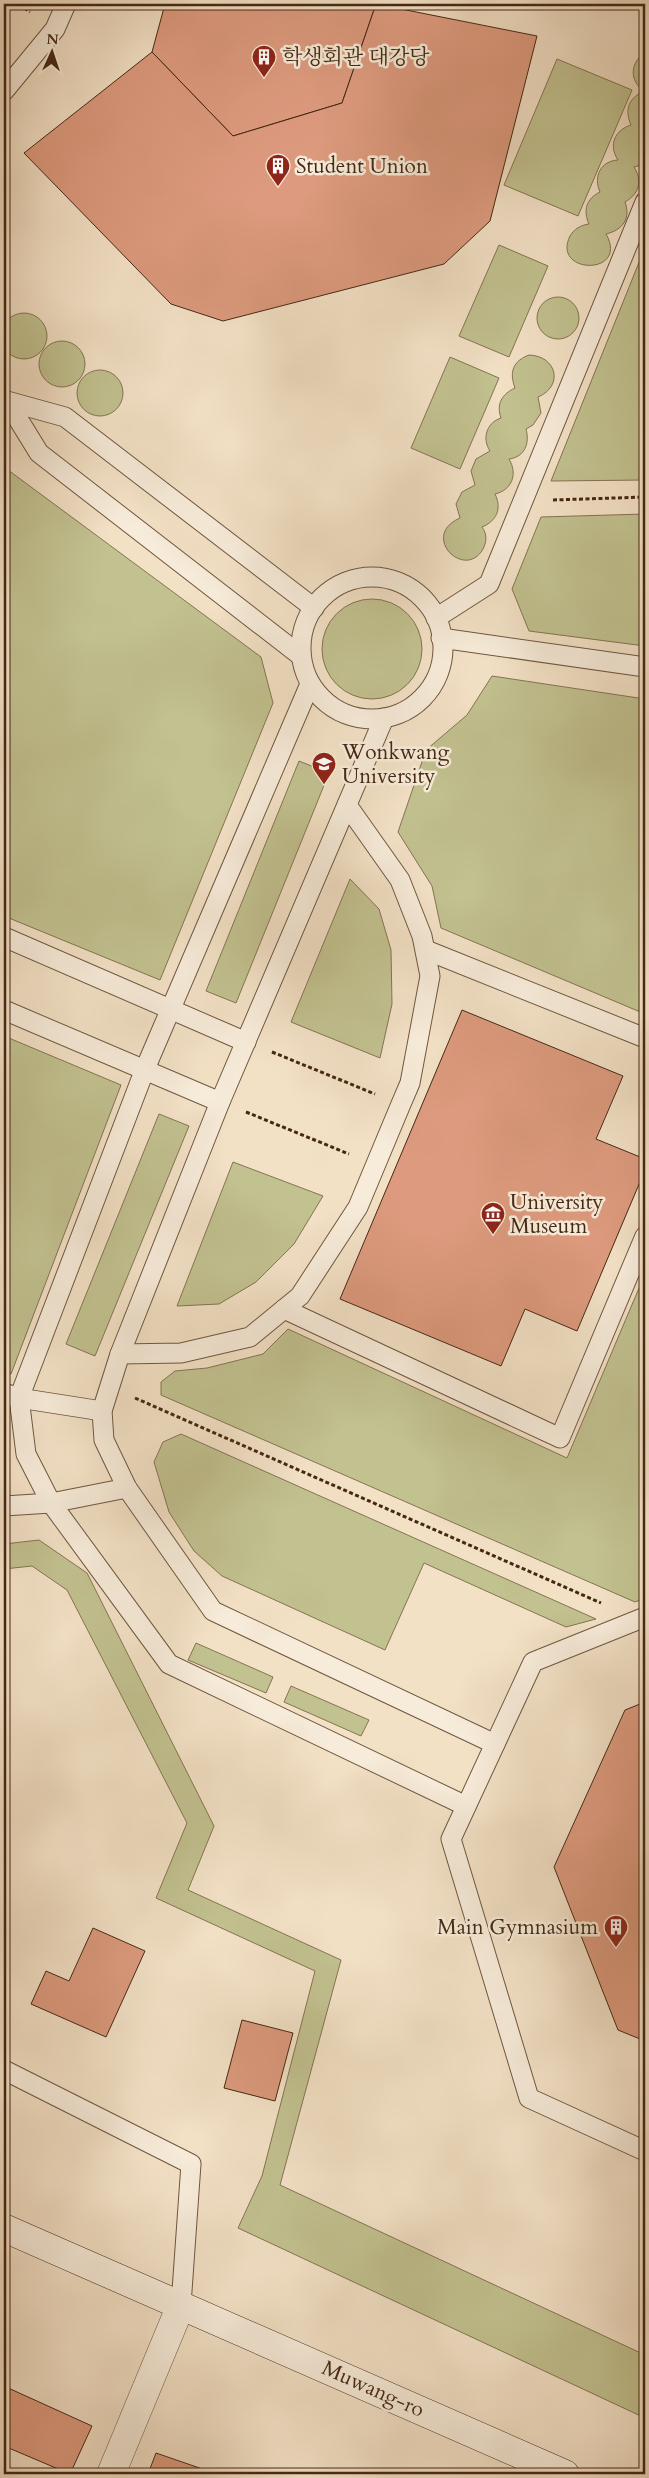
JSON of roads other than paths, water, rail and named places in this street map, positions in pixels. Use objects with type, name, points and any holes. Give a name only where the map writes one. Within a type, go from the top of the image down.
[{"type":"street","name":"Muwang-ro","points":[[4,2228],[565,2474]]},
{"type":"street","points":[[111,2474],[181,2305]]},
{"type":"lane","points":[[4,91],[55,29],[66,4]]},
{"type":"lane","points":[[436,618],[489,584],[645,202]]},
{"type":"lane","points":[[5,403],[65,417],[314,608]]},
{"type":"lane","points":[[5,403],[39,454],[301,656]]},
{"type":"lane","points":[[364,578],[388,579],[410,589],[428,604],[436,618],[443,649],[439,673],[427,694],[410,709],[384,718],[366,719],[338,711],[324,702],[310,684],[301,656],[301,640],[307,618],[321,598],[341,584],[364,578]]},
{"type":"lane","points":[[442,638],[645,667]]},
{"type":"lane","points":[[310,684],[145,1069],[11,1395],[26,1454],[51,1503],[169,1664],[466,1806]]},
{"type":"lane","points":[[384,718],[220,1102],[120,1354],[102,1411],[104,1440],[127,1488],[213,1610],[495,1744]]},
{"type":"lane","points":[[120,1354],[181,1353],[250,1336],[300,1296],[358,1207],[410,1083],[430,976],[426,950],[400,880],[347,805]]},
{"type":"lane","points":[[4,937],[246,1042]]},
{"type":"lane","points":[[426,950],[645,1038]]},
{"type":"lane","points":[[4,1010],[220,1102]]},
{"type":"lane","points":[[284,1309],[560,1438],[645,1236]]},
{"type":"lane","points":[[11,1395],[102,1411]]},
{"type":"lane","points":[[4,1506],[51,1503],[127,1488]]},
{"type":"lane","points":[[642,1618],[533,1662],[451,1838],[529,2098],[645,2151]]},
{"type":"lane","points":[[4,2070],[191,2164],[181,2305]]},
{"type":"place","name":"학생회관 대강당","points":[[264,78]]},
{"type":"place","name":"Student Union","points":[[278,187]]},
{"type":"place","name":"Wonkwang University","points":[[324,785]]},
{"type":"place","name":"University Museum","points":[[493,1235]]},
{"type":"place","name":"Main Gymnasium","points":[[616,1948]]}]
